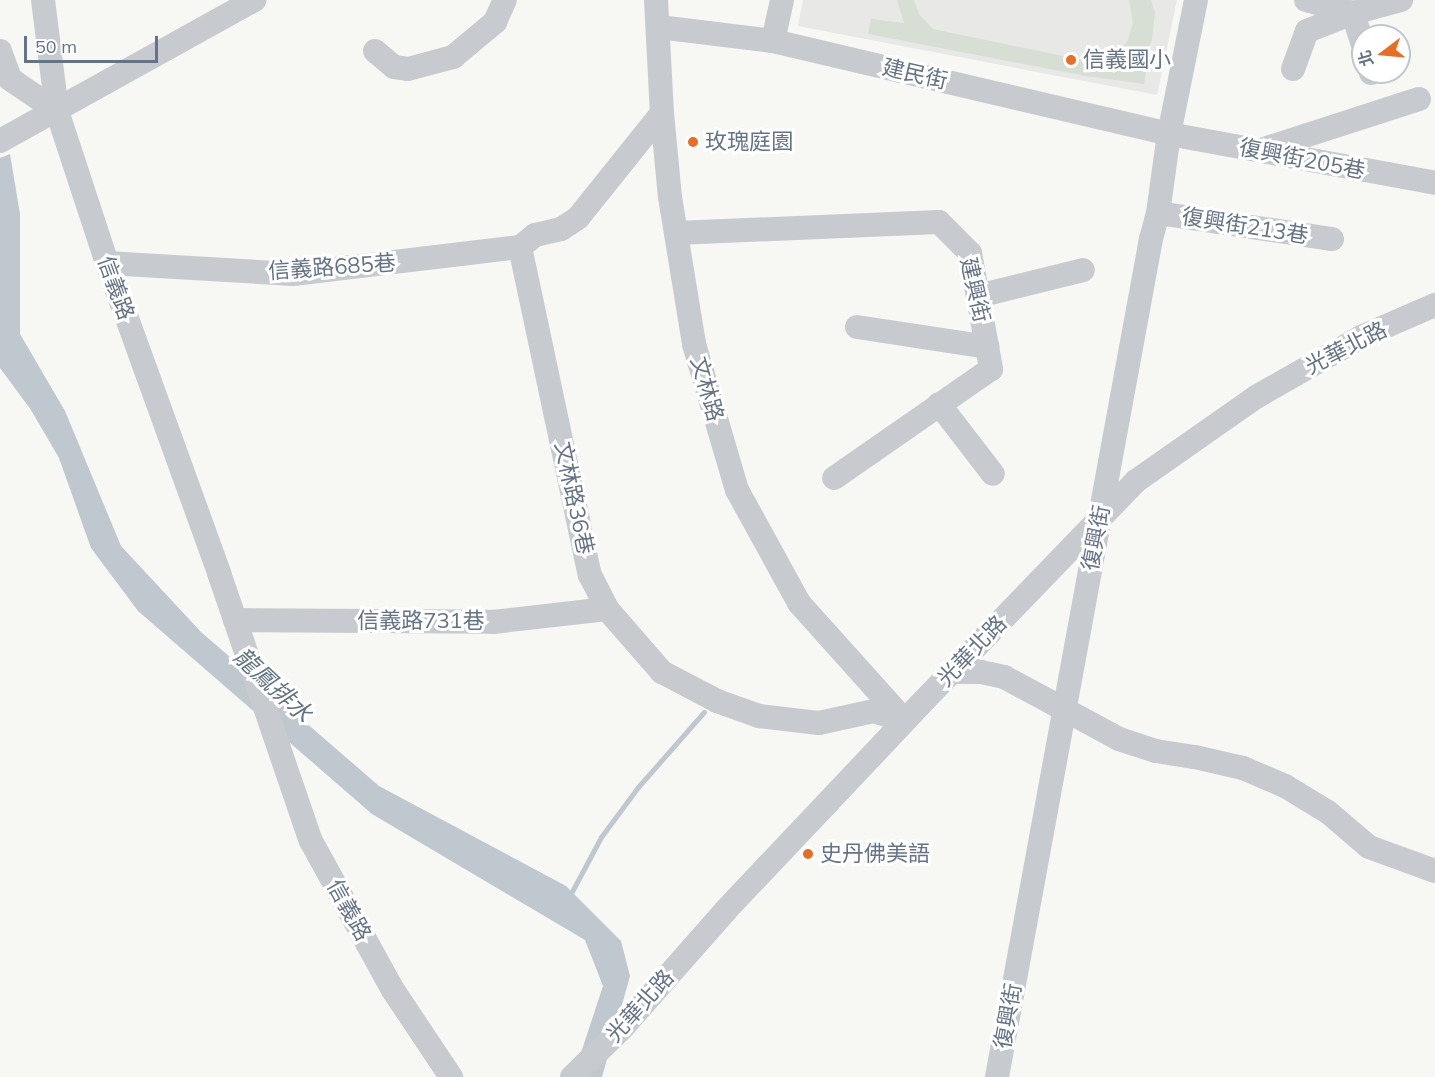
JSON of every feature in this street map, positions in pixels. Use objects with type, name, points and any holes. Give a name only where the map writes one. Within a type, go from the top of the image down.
[{"type":"street","points":[[0,141],[254,0]]},
{"type":"street","points":[[375,51],[394,67],[408,69],[453,57],[495,22],[505,0]]},
{"type":"street","name":"文林路","points":[[657,0],[662,113],[676,233],[694,344],[737,490],[799,603],[904,721]]},
{"type":"street","points":[[773,41],[782,0]]},
{"type":"street","name":"復興街","points":[[997,1077],[1149,250],[1158,213],[1169,134],[1196,0]]},
{"type":"street","points":[[1306,0],[1353,13]]},
{"type":"street","points":[[1293,69],[1307,31],[1353,13],[1401,0]]},
{"type":"street","name":"信義路","points":[[44,1],[57,111],[107,263],[235,620],[311,842],[393,990],[451,1077]]},
{"type":"street","points":[[1353,13],[1356,24]]},
{"type":"street","name":"建民街","points":[[659,27],[773,41],[1169,134]]},
{"type":"street","points":[[0,51],[10,79],[57,111]]},
{"type":"street","points":[[1258,151],[1419,99]]},
{"type":"street","points":[[520,247],[535,236],[561,229],[578,218],[662,113]]},
{"type":"street","name":"復興街205巷","points":[[1169,134],[1435,183]]},
{"type":"street","name":"復興街213巷","points":[[1158,213],[1332,239]]},
{"type":"street","name":"建興街","points":[[676,233],[939,222],[970,253],[991,369],[834,478]]},
{"type":"street","name":"信義路685巷","points":[[107,263],[293,274],[348,270],[520,247]]},
{"type":"street","name":"文林路36巷","points":[[520,247],[590,575],[607,609],[662,672],[717,701],[759,716],[819,723],[874,711],[904,721]]},
{"type":"street","points":[[978,296],[1083,270]]},
{"type":"street","name":"光華北路","points":[[572,1077],[622,1027],[726,910],[904,721],[1136,481],[1256,397],[1361,337],[1435,305]]},
{"type":"street","points":[[857,327],[987,347]]},
{"type":"street","points":[[939,404],[993,474]]},
{"type":"street","name":"信義路731巷","points":[[235,620],[493,622],[607,609]]},
{"type":"street","points":[[951,672],[981,672],[1004,677],[1119,739],[1156,751],[1195,756],[1243,768],[1286,786],[1328,812],[1369,847],[1435,871]]},
{"type":"shaded area","name":"信義國小","points":[[803,0],[1177,0],[1157,95],[798,26]]},
{"type":"shaded area","points":[[897,0],[914,0],[919,14],[933,29],[1092,62],[1112,56],[1127,42],[1133,23],[1129,0],[1151,0],[1155,13],[1152,40],[1146,53],[1131,67],[1146,72],[1144,84],[1086,76],[868,34],[871,19],[904,23]]},
{"type":"shaded area","points":[[10,154],[20,214],[20,334],[65,411],[121,546],[201,632],[379,786],[566,886],[621,941],[630,976],[602,1077],[573,1077],[603,986],[585,940],[372,814],[138,611],[91,548],[59,458],[31,410],[0,368],[0,158]]},
{"type":"waterway","points":[[569,897],[601,837],[638,787],[704,712]]},
{"type":"place","name":"信義國小","points":[[1071,60]]},
{"type":"place","name":"玫瑰庭園","points":[[693,142]]},
{"type":"place","name":"史丹佛美語","points":[[808,854]]},
{"type":"water label","name":"龍鳳排水","points":[[273,685]]}]
